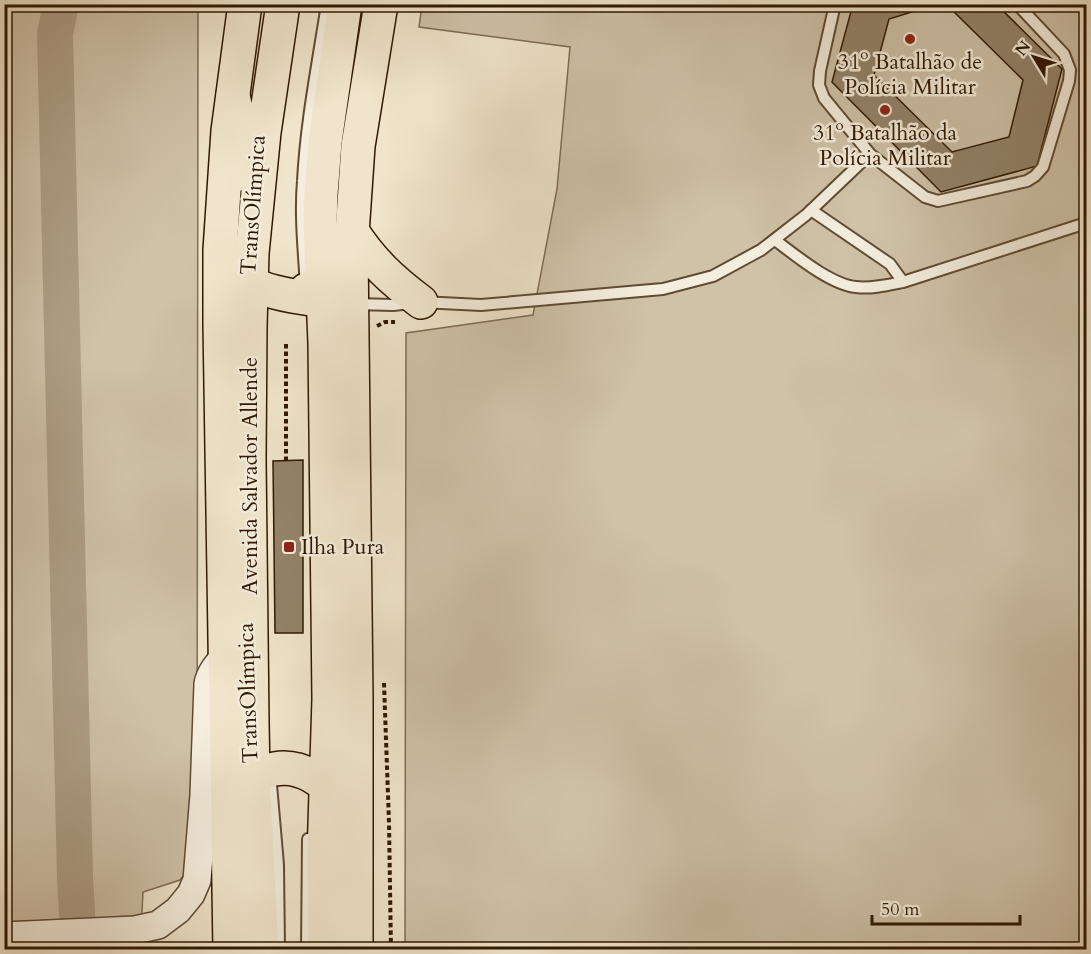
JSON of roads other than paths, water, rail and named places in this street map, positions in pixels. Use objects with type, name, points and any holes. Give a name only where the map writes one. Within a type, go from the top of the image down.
[{"type":"main road","name":"Avenida Salvador Allende","points":[[230,950],[220,260],[228,131],[245,4]]},
{"type":"main road","name":"Avenida Salvador Allende","points":[[283,4],[264,132],[252,253],[317,287]]},
{"type":"main road","name":"Avenida Salvador Allende","points":[[325,950],[324,856],[316,778],[329,699],[317,287],[325,142],[345,4]]},
{"type":"main road","name":"Avenida Salvador Allende","points":[[356,950],[356,699],[317,287],[354,188],[358,146],[381,4]]},
{"type":"main road","points":[[233,96],[241,131],[234,253],[243,273],[317,287]]},
{"type":"main road","points":[[250,327],[264,315],[283,313],[364,250],[399,284],[409,312]]},
{"type":"main road","name":"Avenida Salvador Allende","points":[[262,950],[264,769],[250,577],[250,327],[317,287]]},
{"type":"main road","points":[[228,801],[239,788],[264,769],[303,771],[316,778],[334,794],[342,811],[343,950]]},
{"type":"street","points":[[4,936],[135,930],[158,925],[178,910],[197,880],[204,795],[208,684],[212,672],[225,656]]},
{"type":"lane","points":[[317,287],[302,233],[302,184],[306,140],[327,4]]},
{"type":"lane","points":[[835,4],[820,71],[819,86],[824,98],[870,154],[925,197],[938,201],[1027,180],[1035,176],[1043,167],[1069,81],[1070,70],[1064,54],[1017,4]]},
{"type":"lane","points":[[317,287],[409,312],[663,289],[713,276],[761,250],[811,210],[870,154]]},
{"type":"lane","points":[[811,210],[891,264],[903,282]]},
{"type":"lane","points":[[774,240],[827,278],[855,287],[880,287],[903,282],[1083,224]]},
{"type":"lane","points":[[317,287],[393,305],[409,312]]},
{"type":"lane","name":"TransOlímpica","points":[[264,769],[278,865],[279,950]]},
{"type":"lane","points":[[307,950],[309,831]]},
{"type":"waterway","points":[[61,4],[55,34],[75,877],[79,950]]},
{"type":"place","name":"31º Batalhão de Polícia Militar","points":[[910,39]]},
{"type":"place","name":"31º Batalhão da Polícia Militar","points":[[885,110]]},
{"type":"place","name":"Ilha Pura","points":[[289,547]]}]
